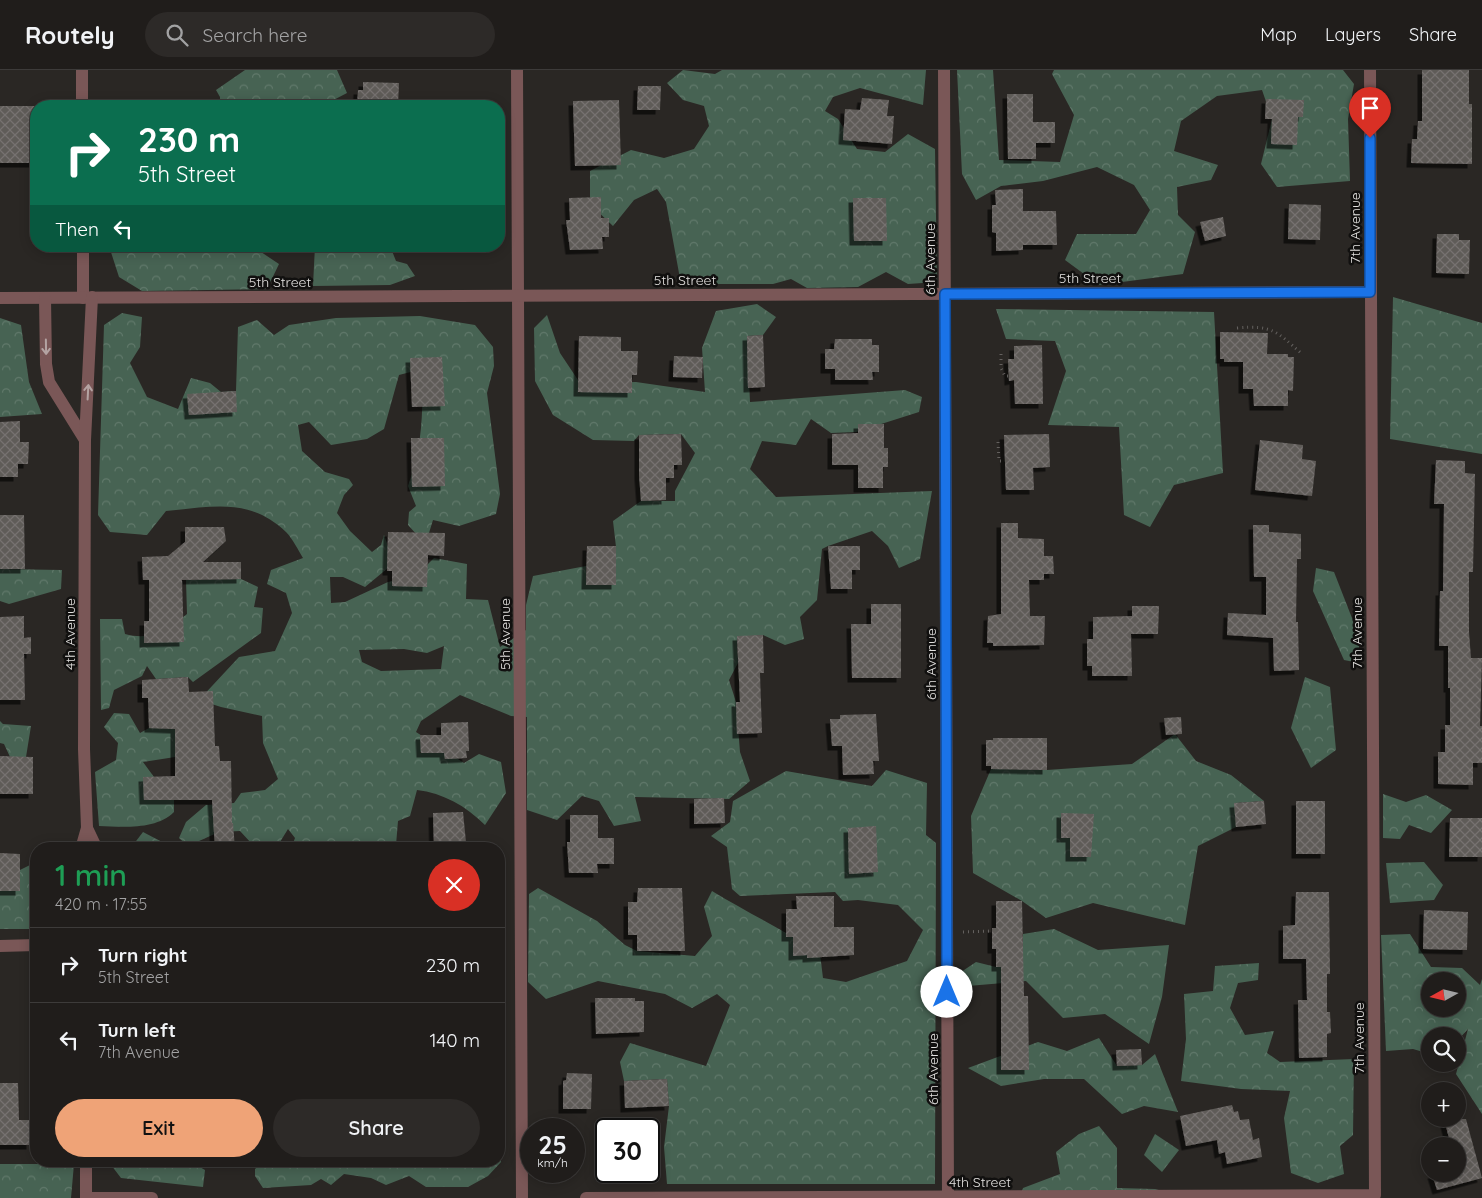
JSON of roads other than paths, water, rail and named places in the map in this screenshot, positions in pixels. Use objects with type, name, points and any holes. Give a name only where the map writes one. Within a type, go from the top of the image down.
[{"type":"street","points":[[82,70],[82,100]]},
{"type":"street","name":"5th Avenue","points":[[517,70],[522,1198]]},
{"type":"street","name":"6th Avenue","points":[[944,70],[948,1197]]},
{"type":"street","name":"7th Avenue","points":[[1370,70],[1375,1195]]},
{"type":"street","name":"4th Avenue","points":[[83,842],[87,828],[84,748],[88,298],[84,252]]},
{"type":"street","name":"5th Street","points":[[0,298],[1370,292]]},
{"type":"street","points":[[45,298],[46,364],[49,382],[86,440]]},
{"type":"street","name":"4th Avenue","points":[[87,828],[94,842]]},
{"type":"street","points":[[0,946],[30,945]]},
{"type":"street","points":[[86,1167],[86,1198],[152,1198]]},
{"type":"street","name":"4th Street","points":[[586,1198],[1375,1195]]}]
